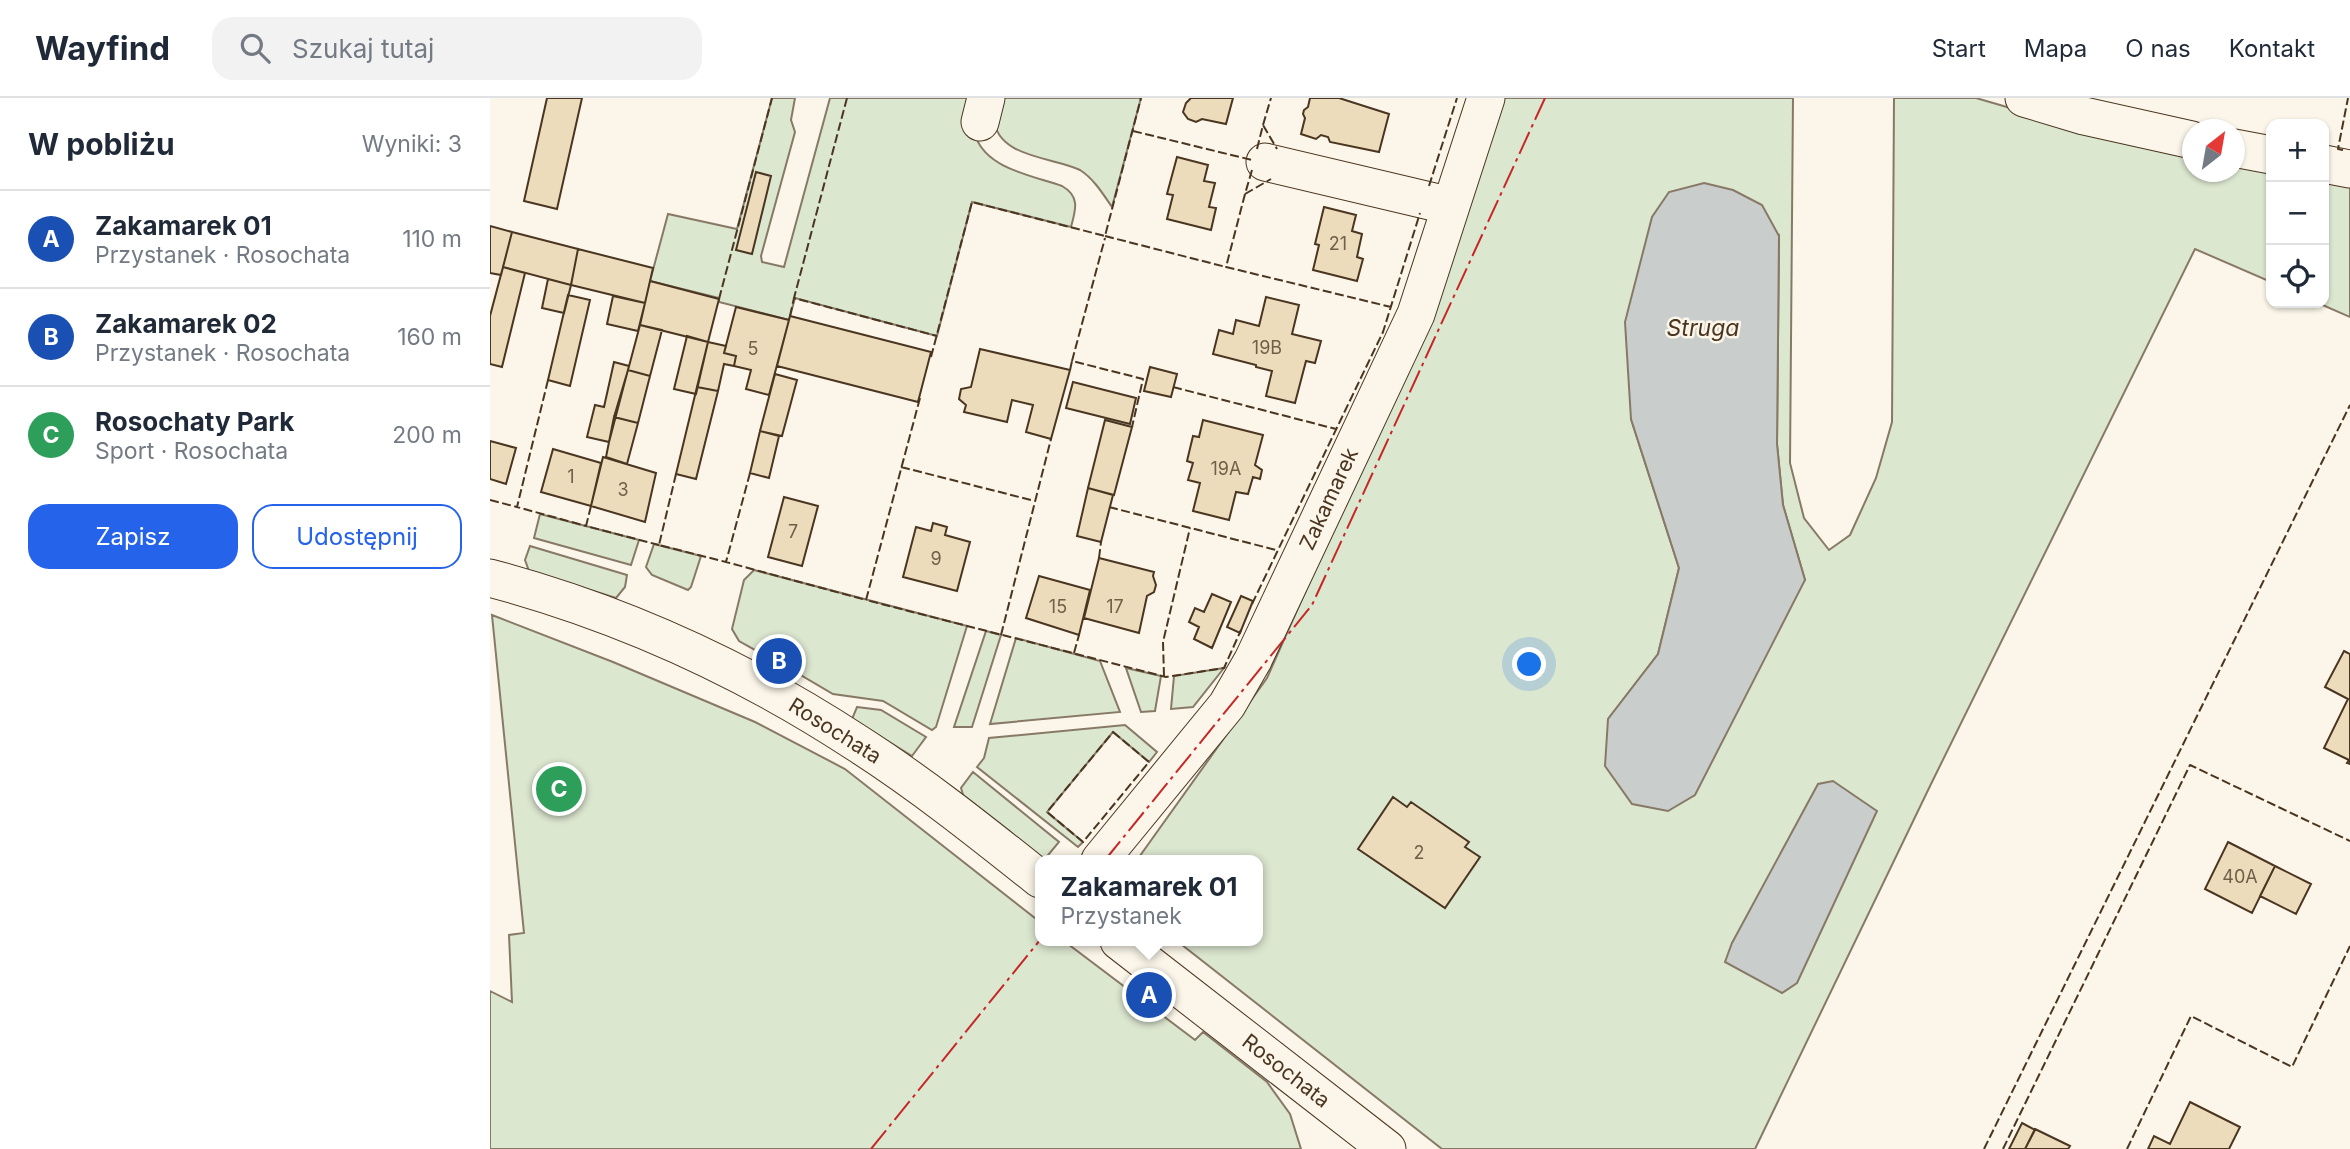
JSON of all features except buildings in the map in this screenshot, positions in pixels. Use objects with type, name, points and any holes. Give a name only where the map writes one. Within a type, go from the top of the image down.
[{"type":"street","name":"Zakamarek","points":[[1104,855],[1227,705],[1253,660],[1416,314],[1486,98]]},
{"type":"street","points":[[2024,98],[2084,116],[2182,138]]},
{"type":"street","points":[[2245,150],[2266,154]]},
{"type":"street","points":[[1265,162],[1451,206]]},
{"type":"street","points":[[2329,165],[2350,169]]},
{"type":"street","name":"Rosochata","points":[[490,578],[623,620],[709,658],[818,718],[911,779],[1035,875]]},
{"type":"street","name":"Rosochata","points":[[1125,946],[1387,1149]]},
{"type":"green space","points":[[772,98],[795,98],[791,120],[795,132],[761,256],[762,262],[784,267],[830,98],[974,98],[975,133],[982,148],[990,157],[1013,170],[1068,190],[1075,204],[1071,227],[972,202],[937,336],[795,298],[789,320],[719,302],[719,298],[650,281],[668,214],[737,229]]},
{"type":"green space","points":[[999,98],[1141,98],[1112,207],[1094,182],[1080,170],[1028,154],[1005,142],[997,132],[994,119]]},
{"type":"green space","points":[[1501,98],[1793,98],[1790,463],[1804,518],[1829,550],[1850,535],[1876,478],[1892,422],[1894,98],[1976,98],[2124,141],[2182,151],[2182,182],[2245,182],[2245,163],[2266,167],[2266,280],[2195,249],[1931,784],[1755,1149],[1442,1149],[1183,946],[1263,946],[1263,855],[1141,855],[1267,678],[1442,284]],"holes":[[[1779,236],[1777,444],[1783,505],[1805,580],[1608,719],[1658,654],[1679,568],[1631,419]]]},
{"type":"green space","points":[[2329,178],[2350,182],[2350,317],[2329,308]]},
{"type":"green space","points":[[540,514],[639,540],[631,565],[534,538]]},
{"type":"green space","points":[[654,544],[701,556],[688,590],[652,575],[646,567]]},
{"type":"green space","points":[[530,546],[627,575],[625,587],[616,598],[529,571],[525,560]]},
{"type":"green space","points":[[754,570],[967,626],[936,727],[932,730],[883,701],[833,694],[794,671],[798,662],[769,647],[764,655],[739,641],[732,629],[744,580]]},
{"type":"green space","points":[[492,615],[755,722],[845,769],[1035,918],[1035,946],[1071,946],[1195,1040],[1203,1032],[1267,1082],[1290,1114],[1301,1149],[490,1149],[490,991],[512,1002],[509,935],[524,933]]},
{"type":"green space","points":[[986,631],[1001,635],[972,727],[954,727]]},
{"type":"green space","points":[[1016,638],[1100,661],[1120,712],[990,724]]},
{"type":"green space","points":[[1126,668],[1161,676],[1155,711],[1141,712]]},
{"type":"green space","points":[[1224,668],[1193,707],[1171,709],[1174,676]]},
{"type":"green space","points":[[857,707],[881,710],[926,737],[912,756],[852,719]]},
{"type":"green space","points":[[1125,725],[1157,752],[1149,762],[1113,732],[1047,812],[1083,842],[1078,847],[977,767],[984,758],[989,738]]},
{"type":"green space","points":[[973,772],[1059,842],[1048,855],[1038,855],[964,798],[961,788]]},
{"type":"water","name":"Struga","points":[[1704,183],[1733,190],[1762,205],[1779,236],[1777,444],[1783,505],[1805,580],[1695,795],[1668,811],[1632,804],[1605,766],[1608,719],[1658,654],[1679,568],[1631,419],[1625,322],[1652,217],[1669,192]]},
{"type":"water","points":[[1833,781],[1877,811],[1797,983],[1782,993],[1725,962],[1732,943],[1818,784]]},
{"type":"fence","points":[[719,299],[772,98]]},
{"type":"fence","points":[[847,98],[794,298],[937,336]]},
{"type":"fence","points":[[931,357],[972,202],[1105,236],[1141,98]]},
{"type":"fence","points":[[1263,125],[1271,98]]},
{"type":"fence","points":[[1429,186],[1457,98]]},
{"type":"fence","points":[[2343,150],[2338,149],[2348,98]]},
{"type":"fence","points":[[1257,149],[1263,125],[1277,149]]},
{"type":"fence","points":[[1133,131],[1252,160]]},
{"type":"fence","points":[[1252,170],[1245,194],[1271,179]]},
{"type":"fence","points":[[1245,194],[1226,267],[1391,307]]},
{"type":"fence","points":[[1252,604],[1383,332],[1420,213]]},
{"type":"fence","points":[[1105,236],[1226,267]]},
{"type":"fence","points":[[1072,361],[1105,238]]},
{"type":"fence","points":[[790,316],[794,298]]},
{"type":"fence","points":[[1070,370],[1072,361],[1143,379],[1132,427]]},
{"type":"fence","points":[[548,380],[517,507],[586,526]]},
{"type":"fence","points":[[1173,387],[1336,429]]},
{"type":"fence","points":[[920,398],[866,600],[1166,677],[1224,668],[1241,630]]},
{"type":"fence","points":[[1984,1149],[2350,405]]},
{"type":"fence","points":[[1001,635],[1051,439]]},
{"type":"fence","points":[[901,467],[1035,501]]},
{"type":"fence","points":[[750,473],[726,562],[866,600]]},
{"type":"fence","points":[[676,474],[659,545],[726,562]]},
{"type":"fence","points":[[490,500],[517,507]]},
{"type":"fence","points":[[591,506],[586,526],[659,545]]},
{"type":"fence","points":[[1109,507],[1276,550]]},
{"type":"fence","points":[[1164,676],[1163,642],[1190,528]]},
{"type":"fence","points":[[1099,558],[1101,542]]},
{"type":"fence","points":[[1074,653],[1079,635]]},
{"type":"fence","points":[[1113,732],[1149,762],[1083,842],[1047,812],[1113,732]]},
{"type":"fence","points":[[2003,1149],[2190,765],[2350,841]]},
{"type":"fence","points":[[2127,1149],[2191,1016],[2292,1067],[2350,946]]},
{"type":"power","points":[[1109,855],[1312,605],[1545,98]]},
{"type":"power","points":[[871,1149],[1035,946]]},
{"type":"place","name":"Zakamarek 02","points":[[779,661]]},
{"type":"place","name":"Rosochaty Park","points":[[559,789]]},
{"type":"place","name":"Zakamarek 01","points":[[1149,995]]}]
